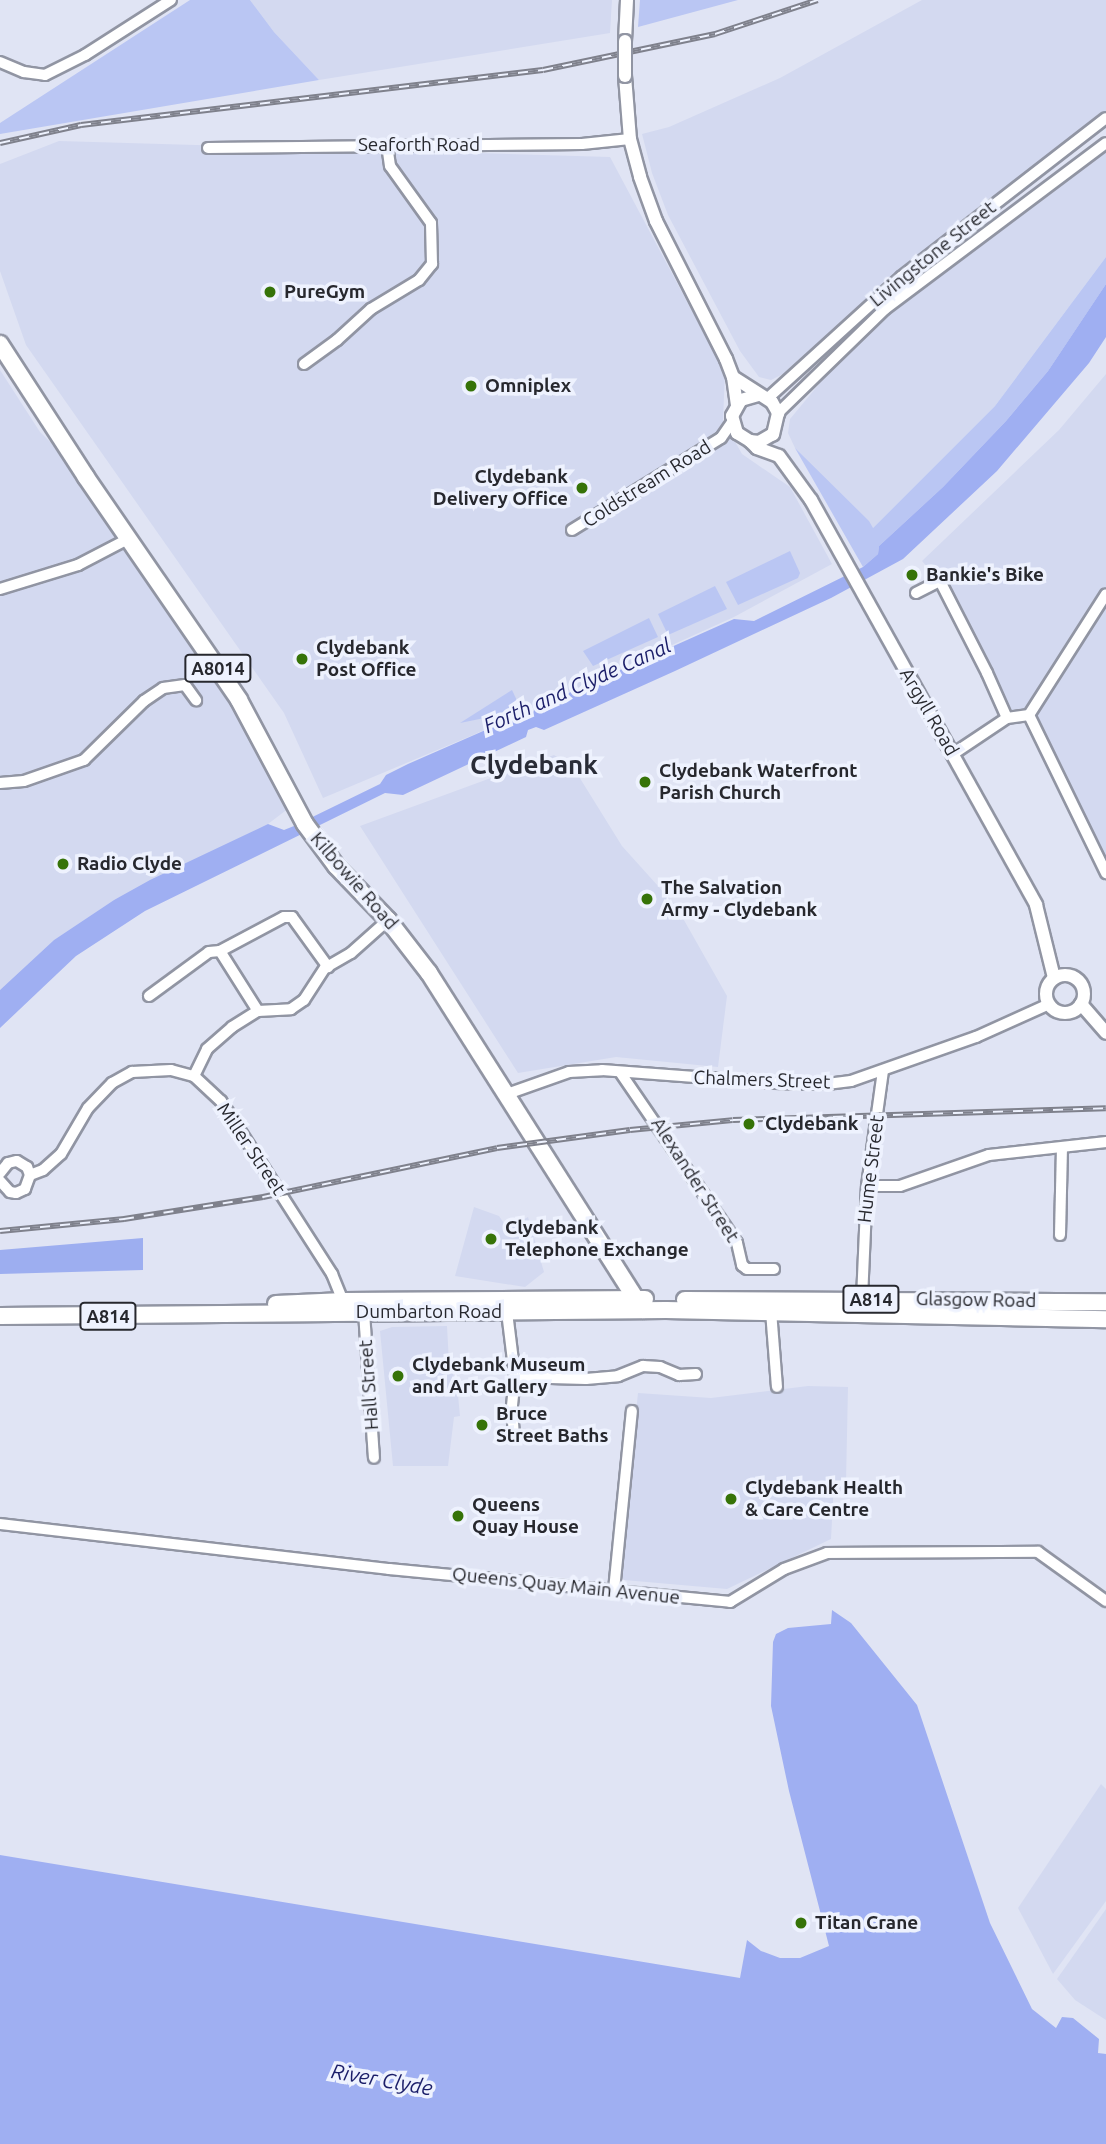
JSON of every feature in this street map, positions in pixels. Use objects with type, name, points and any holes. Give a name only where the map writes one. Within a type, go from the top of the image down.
[{"type":"main road","name":"Kilbowie Road","points":[[1,346],[128,539],[239,700],[293,805],[336,866],[388,920],[429,973],[639,1305]]},
{"type":"main road","name":"Glasgow Road","points":[[639,1305],[862,1306],[1106,1302]]},
{"type":"main road","name":"Dumbarton Road","points":[[344,1307],[364,1312],[506,1312],[639,1305]]},
{"type":"main road","name":"Dumbarton Road","points":[[0,1316],[216,1313],[344,1307],[639,1305]]},
{"type":"main road","name":"Glasgow Road","points":[[639,1305],[771,1311],[862,1306],[1106,1319]]},
{"type":"street","points":[[0,62],[24,72],[45,75],[85,55],[171,0]]},
{"type":"street","points":[[628,0],[625,76],[630,139],[656,221],[710,323],[733,377],[737,404],[732,422],[746,439],[767,439],[774,434],[778,412],[763,397],[733,377]]},
{"type":"street","name":"Livingstone Street","points":[[763,397],[901,277],[1106,118]]},
{"type":"street","name":"Seaforth Road","points":[[208,148],[582,144],[630,139]]},
{"type":"street","name":"Livingstone Street","points":[[778,412],[885,309],[1106,143]]},
{"type":"street","points":[[304,364],[371,309],[419,280],[432,264],[431,223],[390,166],[387,145]]},
{"type":"street","points":[[737,404],[747,397],[763,397]]},
{"type":"street","name":"Coldstream Road","points":[[572,530],[721,438],[732,422]]},
{"type":"street","name":"Argyll Road","points":[[774,434],[779,457],[811,500],[1036,905],[1054,978]]},
{"type":"street","name":"Coldstream Road","points":[[721,438],[746,439]]},
{"type":"street","name":"Argyll Road","points":[[746,439],[757,448],[779,457]]},
{"type":"street","points":[[0,589],[78,565],[128,539]]},
{"type":"street","points":[[916,593],[940,581],[1007,718]]},
{"type":"street","points":[[953,754],[1007,718],[1029,715],[1106,594]]},
{"type":"street","points":[[0,783],[24,781],[84,760],[144,701],[163,688],[185,685],[196,700]]},
{"type":"street","points":[[1029,715],[1103,860],[1106,873]]},
{"type":"street","points":[[149,996],[209,952],[220,951],[284,916],[292,918],[328,967]]},
{"type":"street","points":[[30,1175],[43,1170],[61,1154],[88,1108],[112,1083],[132,1072],[151,1070],[171,1070],[194,1076],[208,1049],[232,1027],[258,1011],[291,1009],[304,1000],[314,982],[328,967],[351,953],[388,920]]},
{"type":"street","points":[[220,951],[258,1011]]},
{"type":"street","points":[[1069,975],[1081,983],[1084,990],[1081,1004],[1069,1013],[1054,1010],[1049,1004],[1046,990],[1054,978],[1069,975]]},
{"type":"street","name":"Chalmers Street","points":[[508,1094],[569,1072],[620,1072],[725,1081],[827,1084],[883,1071],[976,1037],[1049,1004]]},
{"type":"street","points":[[1081,1004],[1106,1033]]},
{"type":"street","name":"Hume Street","points":[[862,1306],[867,1186],[883,1071]]},
{"type":"street","name":"Alexander Street","points":[[620,1072],[737,1243],[742,1265],[747,1269],[774,1269]]},
{"type":"street","name":"Miller Street","points":[[194,1076],[221,1101],[332,1274],[344,1307]]},
{"type":"street","points":[[867,1186],[900,1186],[989,1155],[1106,1142]]},
{"type":"street","points":[[1060,1235],[1062,1149]]},
{"type":"street","points":[[0,1173],[8,1163],[17,1161],[27,1167],[30,1175],[24,1189],[16,1192],[2,1187],[0,1181]]},
{"type":"street","points":[[771,1311],[777,1387]]},
{"type":"street","name":"Hall Street","points":[[364,1312],[374,1458]]},
{"type":"street","points":[[506,1312],[514,1377],[514,1438]]},
{"type":"street","points":[[514,1377],[586,1379],[618,1376],[643,1366],[660,1367],[680,1375],[696,1374]]},
{"type":"street","points":[[614,1590],[632,1411]]},
{"type":"street","name":"Queens Quay Main Avenue","points":[[0,1524],[376,1567],[730,1602],[783,1569],[827,1553],[1038,1552],[1106,1601]]},
{"type":"shaded area","points":[[190,0],[250,0],[274,32],[319,80],[0,134],[0,123]]},
{"type":"shaded area","points":[[250,0],[612,0],[610,33],[319,80],[274,32]]},
{"type":"shaded area","points":[[640,0],[738,0],[638,27]]},
{"type":"shaded area","points":[[922,0],[1106,0],[1106,118],[901,277],[813,359],[771,380],[759,377],[740,351],[668,215],[652,173],[642,134],[669,127],[780,78]]},
{"type":"shaded area","points":[[59,141],[610,157],[725,373],[723,420],[742,454],[790,487],[832,564],[734,617],[473,735],[323,798],[284,713],[26,345],[0,271],[0,164]]},
{"type":"shaded area","points":[[1106,143],[1106,257],[995,406],[872,529],[795,448],[788,433],[790,419],[864,330]]},
{"type":"shaded area","points":[[1106,257],[1106,284],[1048,371],[1006,421],[943,487],[879,546],[878,554],[863,567],[795,448],[873,528],[995,406]]},
{"type":"shaded area","points":[[0,370],[40,432],[86,477],[239,700],[293,805],[268,824],[114,900],[54,940],[0,990]]},
{"type":"shaded area","points":[[1106,374],[1106,859],[1100,860],[1030,715],[1007,718],[940,581],[922,561],[1059,430]]},
{"type":"shaded area","points":[[790,551],[800,573],[798,578],[738,605],[726,582]]},
{"type":"shaded area","points":[[715,586],[727,609],[668,635],[658,614]]},
{"type":"shaded area","points":[[649,618],[658,637],[593,666],[583,651]]},
{"type":"shaded area","points":[[512,690],[520,707],[504,714],[460,723]]},
{"type":"shaded area","points":[[554,755],[573,767],[622,846],[676,906],[727,996],[718,1067],[616,1057],[518,1073],[360,826]]},
{"type":"shaded area","points":[[474,1207],[499,1216],[508,1229],[528,1217],[544,1272],[525,1287],[455,1276]]},
{"type":"shaded area","points":[[143,1238],[143,1270],[0,1274],[0,1250]]},
{"type":"shaded area","points":[[447,1326],[449,1363],[457,1385],[460,1416],[454,1417],[448,1466],[393,1466],[380,1331],[392,1327]]},
{"type":"shaded area","points":[[808,1386],[848,1387],[846,1482],[834,1482],[831,1539],[727,1589],[624,1580],[619,1574],[638,1393],[711,1398]]},
{"type":"shaded area","points":[[1101,1784],[1106,1789],[1106,1901],[1053,1974],[1018,1908]]},
{"type":"shaded area","points":[[1106,1909],[1106,2020],[1075,2000],[1057,1979]]},
{"type":"water","points":[[1106,284],[1106,337],[1089,363],[997,471],[903,559],[831,598],[675,671],[544,730],[536,727],[528,730],[526,737],[403,795],[385,793],[145,911],[76,956],[0,1028],[0,990],[54,940],[114,900],[150,880],[268,824],[284,830],[294,826],[380,784],[386,775],[408,764],[515,717],[524,720],[531,717],[535,708],[734,619],[754,621],[863,567],[878,554],[879,546],[943,487],[1006,421],[1048,371]]},
{"type":"water","name":"River Clyde","points":[[832,1610],[851,1623],[917,1705],[990,1923],[1032,2009],[1056,2028],[1062,2017],[1073,2018],[1099,2039],[1098,2053],[1106,2054],[1106,2144],[0,2144],[0,1855],[740,1978],[747,1940],[761,1951],[780,1958],[800,1958],[829,1946],[789,1791],[771,1706],[773,1642],[776,1634],[788,1628],[831,1624]]},
{"type":"railway","points":[[0,143],[81,125],[543,70],[715,34],[818,0]]},
{"type":"railway","points":[[0,1231],[124,1219],[263,1197],[497,1148],[630,1130],[733,1120],[1106,1108]]},
{"type":"place","name":"PureGym","points":[[270,292]]},
{"type":"place","name":"Omniplex","points":[[471,386]]},
{"type":"place","name":"Clydebank Delivery Office","points":[[582,488]]},
{"type":"place","name":"Bankie's Bike","points":[[912,575]]},
{"type":"place","name":"Clydebank Post Office","points":[[302,659]]},
{"type":"place","name":"Clydebank Waterfront Parish Church","points":[[645,782]]},
{"type":"place","name":"Radio Clyde","points":[[63,864]]},
{"type":"place","name":"The Salvation Army - Clydebank","points":[[647,899]]},
{"type":"place","name":"Clydebank","points":[[749,1124]]},
{"type":"place","name":"Clydebank Telephone Exchange","points":[[491,1239]]},
{"type":"place","name":"Clydebank Museum and Art Gallery","points":[[398,1376]]},
{"type":"place","name":"Bruce Street Baths","points":[[482,1425]]},
{"type":"place","name":"Clydebank Health & Care Centre","points":[[731,1499]]},
{"type":"place","name":"Queens Quay House","points":[[458,1516]]},
{"type":"place","name":"Titan Crane","points":[[801,1923]]},
{"type":"district","name":"Clydebank","points":[[534,765]]},
{"type":"water label","name":"Forth and Clyde Canal","points":[[577,685]]}]
